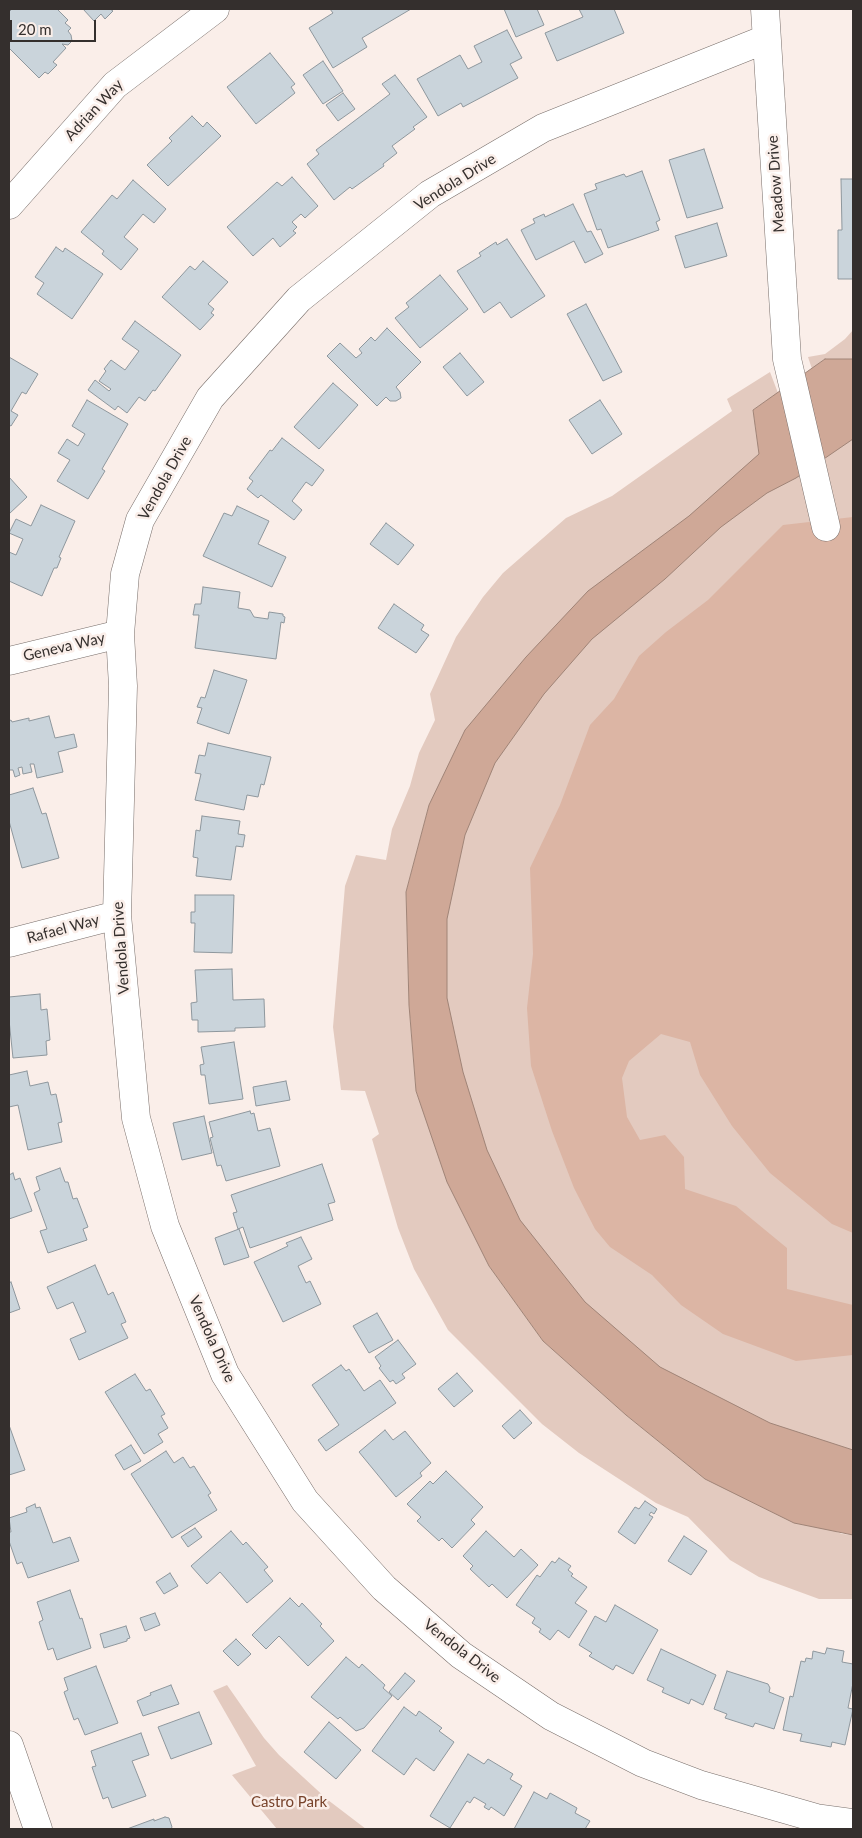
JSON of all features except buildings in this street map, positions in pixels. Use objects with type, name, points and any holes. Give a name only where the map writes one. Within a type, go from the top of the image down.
[{"type":"street","name":"Adrian Way","points":[[9,205],[115,85],[215,9]]},
{"type":"street","name":"Meadow Drive","points":[[765,9],[787,359],[826,526]]},
{"type":"street","name":"Vendola Drive","points":[[766,40],[543,128],[430,194],[299,299],[210,398],[140,520],[125,574],[120,634],[123,686],[117,915],[136,1118],[165,1226],[225,1374],[305,1501],[384,1588],[461,1655],[551,1716],[643,1762],[701,1785],[816,1818],[853,1822]]},
{"type":"street","name":"Geneva Way","points":[[9,660],[120,634]]},
{"type":"street","name":"Rafael Way","points":[[9,943],[117,915]]},
{"type":"street","points":[[9,1745],[38,1829]]},
{"type":"green space","points":[[853,330],[853,359],[825,359],[812,369],[808,357],[825,354],[845,339]]},
{"type":"green space","points":[[770,372],[778,393],[753,410],[759,450],[853,402],[853,1505],[737,1489],[488,1231],[409,939],[429,805],[406,892],[409,1005],[416,1091],[489,1266],[543,1341],[626,1415],[705,1479],[842,1534],[853,1535],[853,1599],[819,1599],[759,1577],[730,1560],[688,1517],[656,1503],[579,1453],[542,1424],[448,1330],[414,1269],[398,1228],[372,1139],[379,1134],[365,1091],[341,1090],[333,1027],[345,886],[356,855],[386,860],[392,829],[410,786],[419,753],[435,720],[430,694],[456,637],[483,597],[503,573],[566,518],[612,496],[732,411],[727,399]]},
{"type":"green space","name":"Castro Park","points":[[227,1685],[264,1738],[279,1755],[328,1800],[366,1829],[277,1829],[232,1775],[256,1766],[213,1691]]},
{"type":"shaded area","points":[[825,359],[853,359],[853,439],[796,478],[767,493],[721,527],[665,579],[592,639],[544,694],[495,763],[465,835],[447,919],[447,998],[463,1072],[487,1150],[520,1220],[585,1302],[660,1367],[770,1423],[853,1450],[853,1535],[794,1523],[705,1479],[626,1415],[543,1341],[489,1266],[447,1182],[416,1091],[409,1005],[406,892],[429,805],[465,730],[526,657],[588,591],[689,516],[759,454],[753,410]]},
{"type":"shaded area","points":[[853,517],[853,1233],[832,1224],[770,1173],[732,1126],[700,1075],[690,1042],[661,1034],[629,1061],[622,1078],[627,1117],[640,1140],[665,1135],[684,1157],[685,1189],[736,1206],[787,1248],[787,1289],[853,1305],[853,1355],[796,1361],[723,1334],[681,1305],[652,1275],[610,1247],[595,1229],[574,1188],[552,1131],[531,1066],[527,1008],[533,954],[530,868],[560,805],[590,725],[614,699],[639,656],[666,632],[708,600],[783,525]]}]
